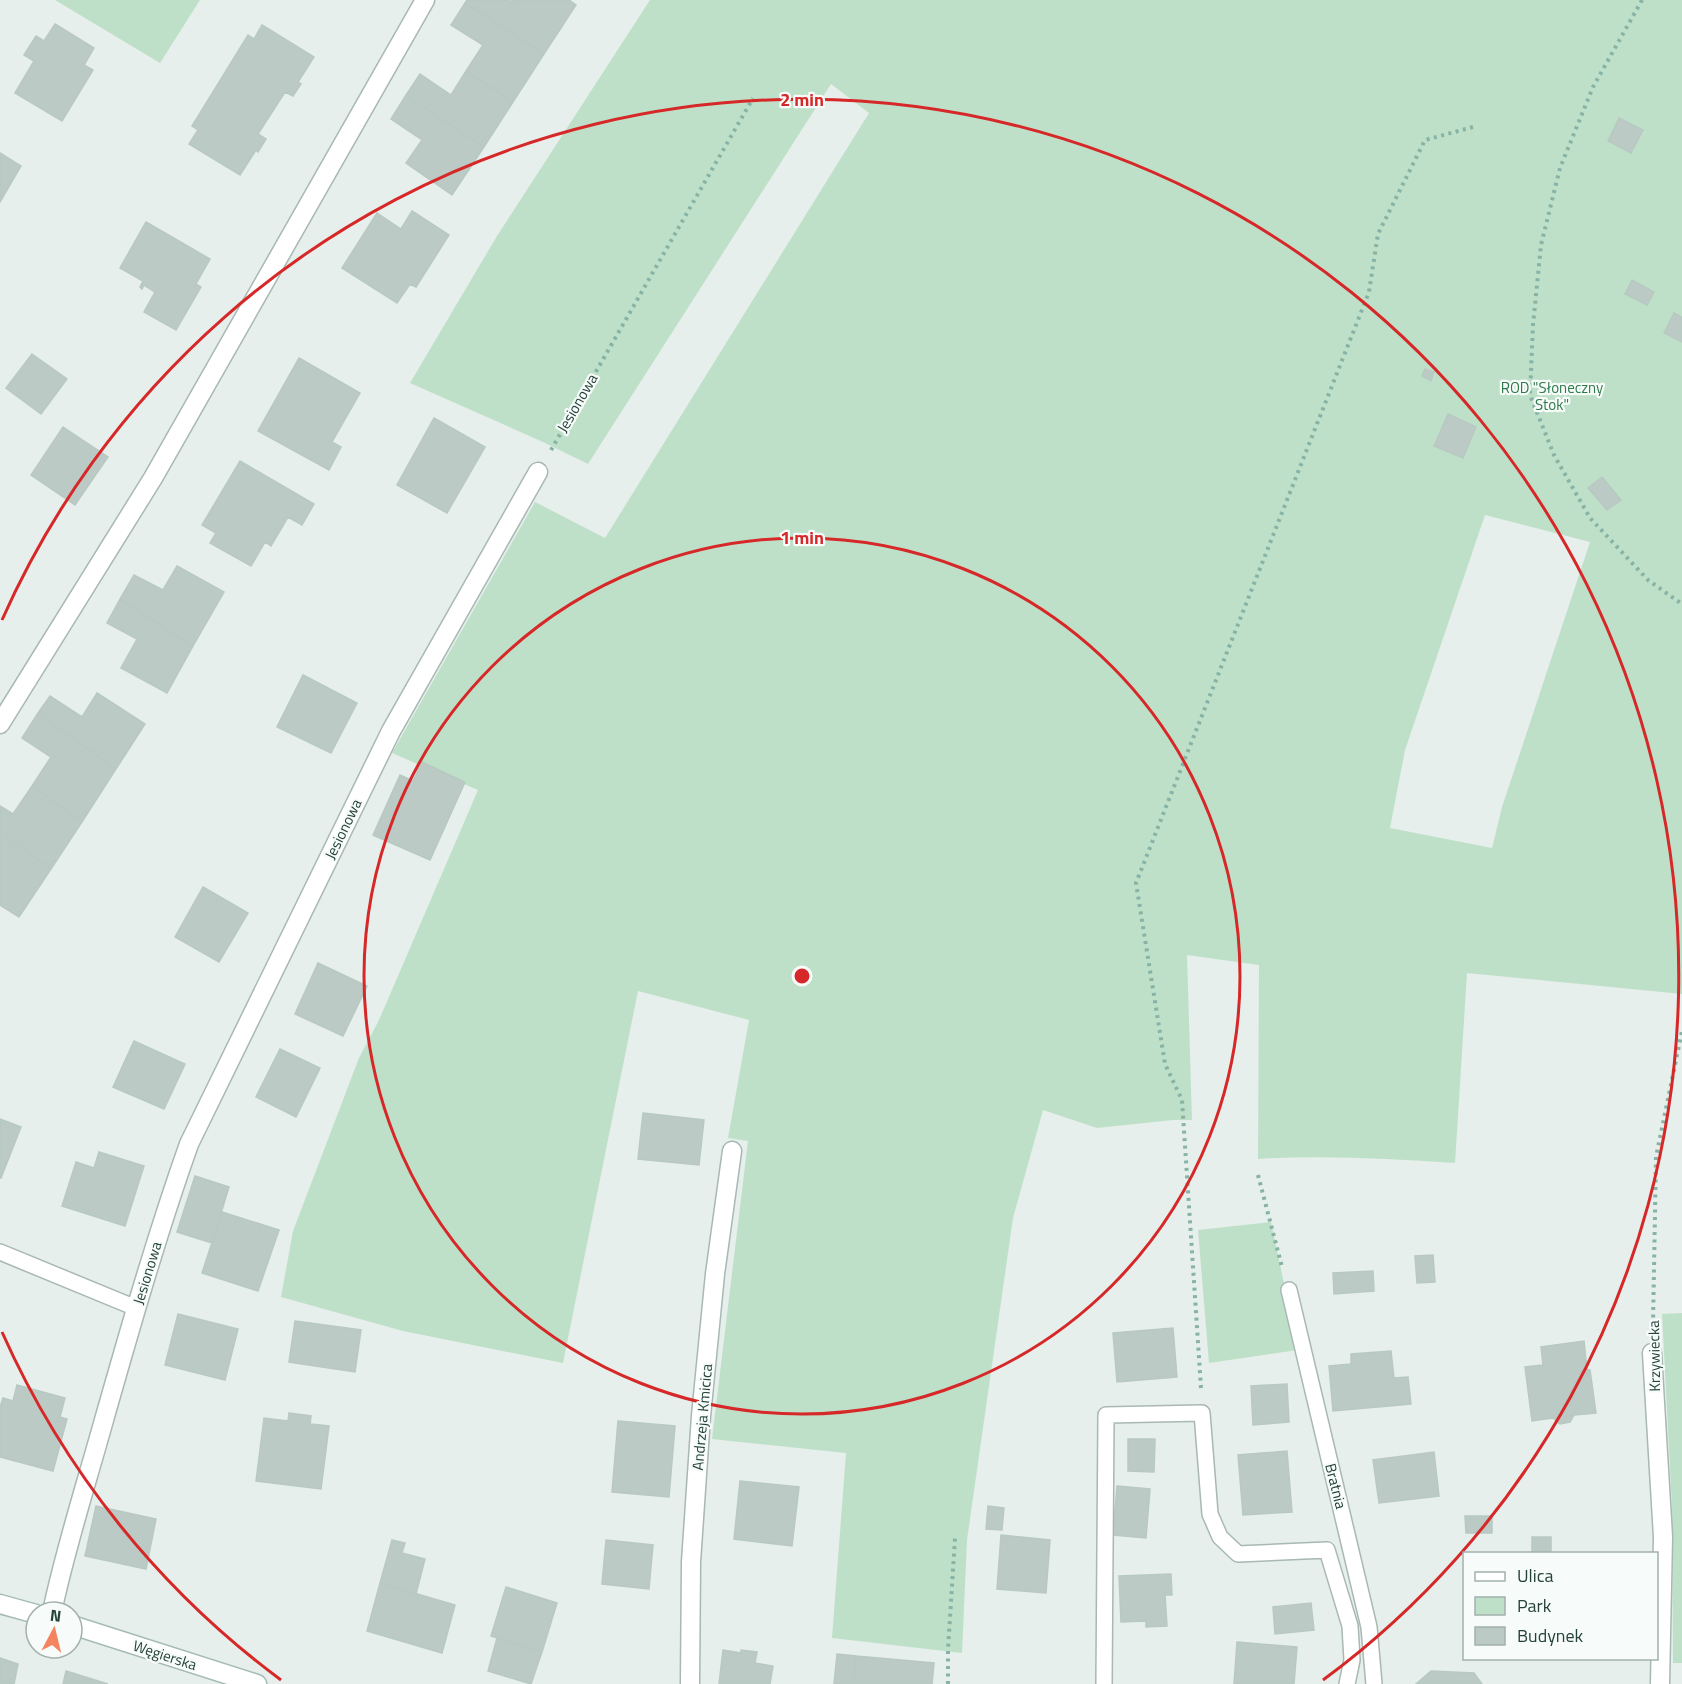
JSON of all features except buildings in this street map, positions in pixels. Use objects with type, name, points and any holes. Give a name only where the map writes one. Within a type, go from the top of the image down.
[{"type":"street","points":[[0,724],[153,478],[425,0]]},
{"type":"street","name":"Jesionowa","points":[[55,1600],[136,1308],[189,1144],[391,731],[538,472]]},
{"type":"street","name":"Andrzeja Kmicica","points":[[690,1684],[691,1562],[701,1416],[715,1274],[732,1151]]},
{"type":"street","name":"Krzywiecka","points":[[1652,1353],[1663,1537],[1660,1684]]},
{"type":"street","points":[[0,1604],[24,1611]]},
{"type":"street","name":"Węgierska","points":[[84,1629],[257,1684]]},
{"type":"lane","points":[[0,1252],[136,1308]]},
{"type":"lane","name":"Bratnia","points":[[1289,1290],[1369,1627],[1374,1684]]},
{"type":"lane","points":[[1104,1684],[1106,1415],[1202,1413],[1210,1514],[1220,1537],[1238,1554],[1327,1550],[1350,1626],[1352,1660],[1347,1684]]},
{"type":"path","points":[[1642,0],[1593,87],[1560,168],[1541,245],[1533,325],[1530,395],[1554,455],[1590,518],[1648,580],[1682,604]]},
{"type":"path","name":"Jesionowa","points":[[538,472],[753,98]]},
{"type":"path","points":[[1202,1413],[1182,1100],[1165,1064],[1136,883],[1369,292],[1378,234],[1425,140],[1473,127]]},
{"type":"path","name":"Krzywiecka","points":[[1652,1353],[1656,1156],[1682,1031]]},
{"type":"path","points":[[1258,1175],[1289,1290]]},
{"type":"path","points":[[948,1684],[955,1538]]},
{"type":"green space","points":[[55,0],[200,0],[160,63]]},
{"type":"green space","name":"ROD \"Słoneczny Stok\"","points":[[650,0],[1682,0],[1682,994],[1467,973],[1455,1163],[1332,1157],[1258,1159],[1259,965],[1187,955],[1192,1120],[1097,1128],[1043,1110],[1013,1218],[967,1540],[962,1653],[832,1638],[846,1453],[712,1439],[748,1141],[728,1138],[749,1020],[638,991],[563,1363],[403,1331],[281,1297],[293,1231],[359,1058],[379,1020],[478,790],[392,753],[535,502],[605,538],[869,113],[831,84],[588,464],[410,383],[497,236]],"holes":[[[1485,515],[1590,542],[1502,807],[1492,848],[1390,828],[1405,750]]]},
{"type":"green space","points":[[1271,1222],[1298,1350],[1209,1363],[1198,1230]]},
{"type":"green space","points":[[1682,1313],[1682,1663],[1673,1663],[1672,1507],[1662,1314]]}]
